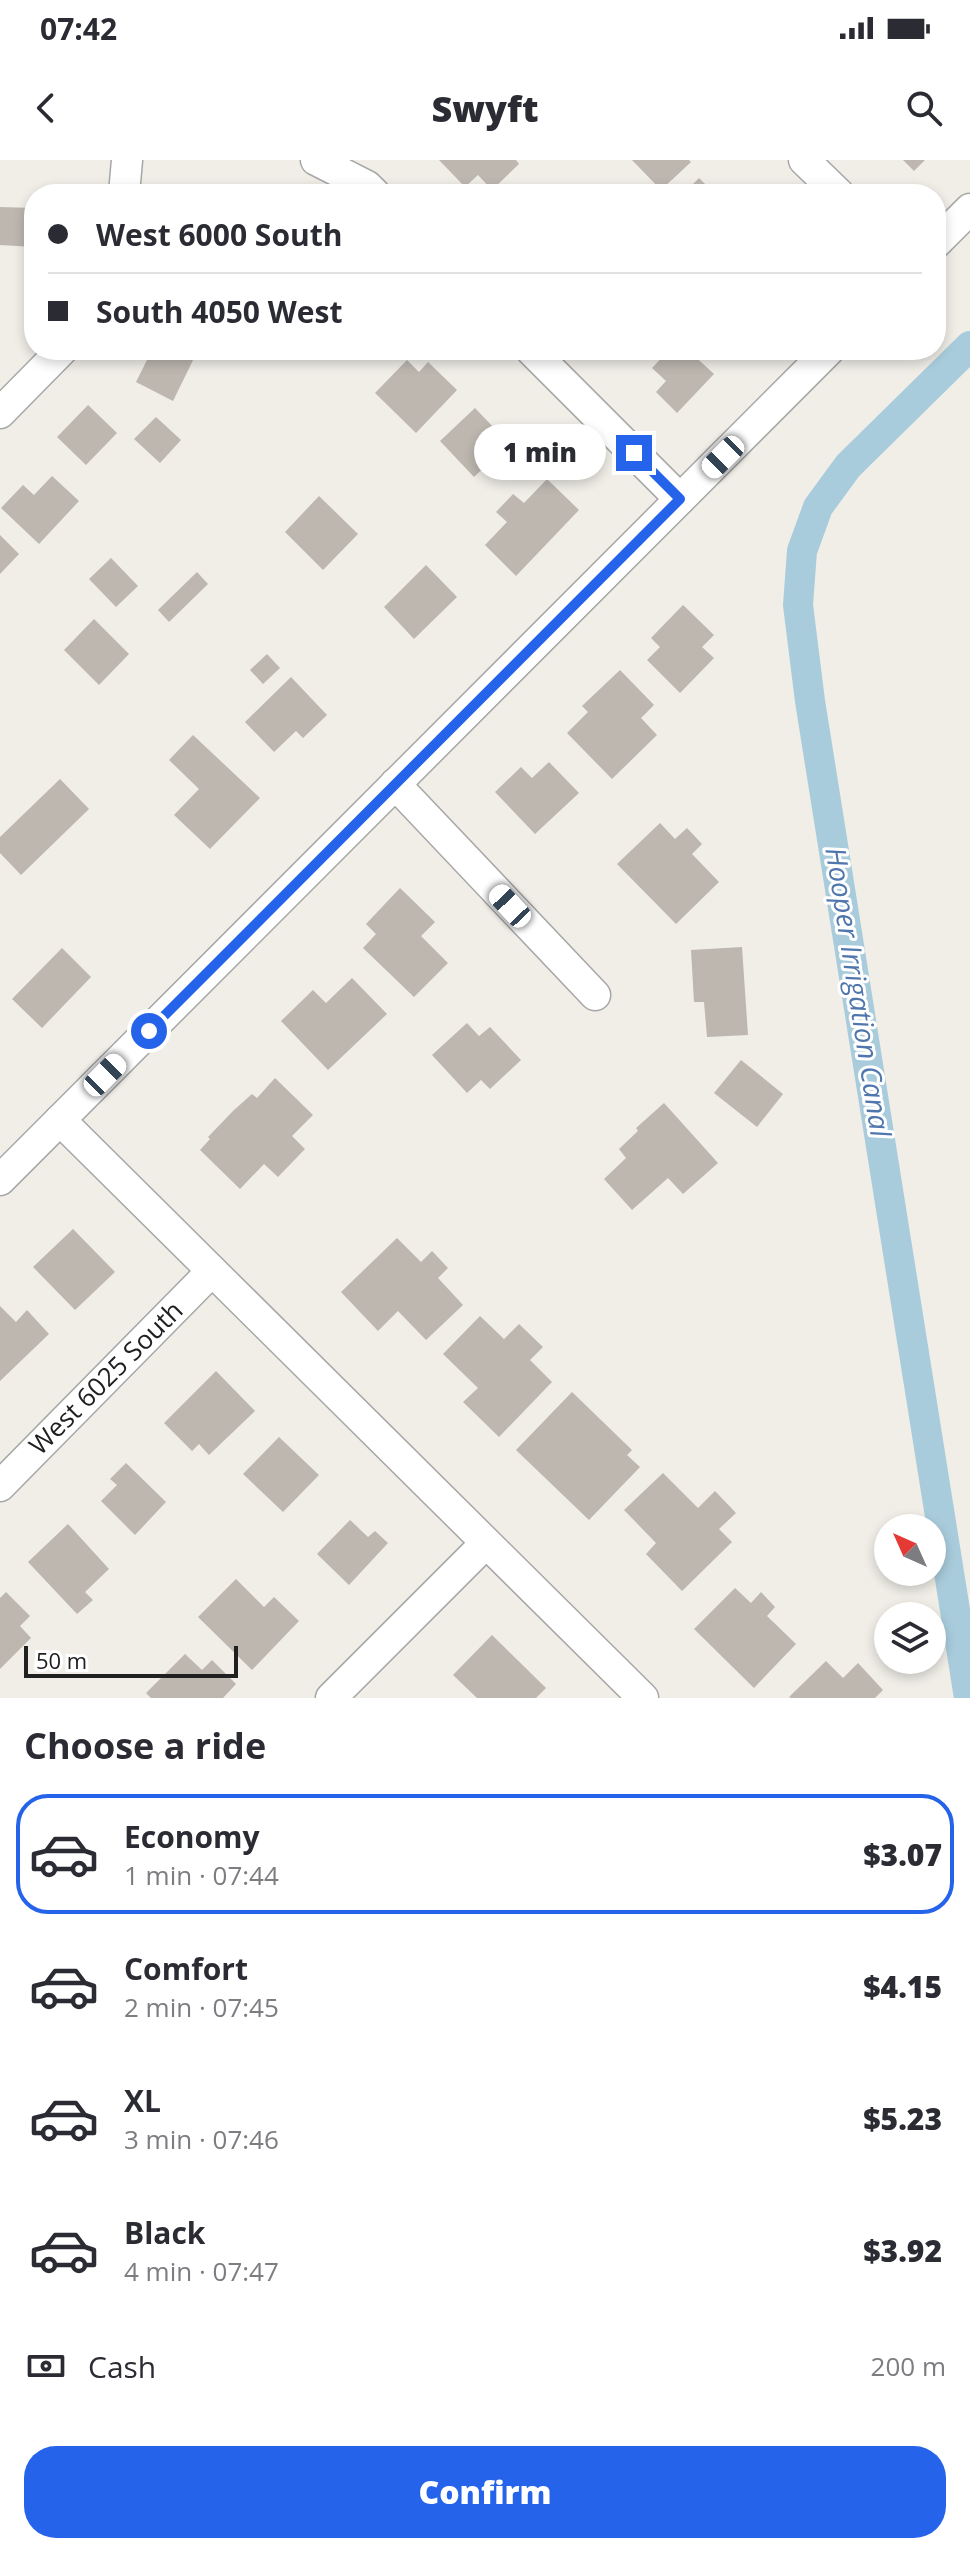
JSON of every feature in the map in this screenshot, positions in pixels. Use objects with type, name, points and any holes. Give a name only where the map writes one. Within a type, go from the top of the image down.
[{"type":"street","points":[[125,184],[127,160]]},
{"type":"street","points":[[316,160],[363,184]]},
{"type":"street","points":[[804,160],[829,184]]},
{"type":"street","points":[[946,233],[970,209]]},
{"type":"street","points":[[0,413],[52,360]]},
{"type":"street","points":[[541,360],[680,499]]},
{"type":"street","points":[[0,1180],[819,360]]},
{"type":"street","points":[[395,784],[595,995]]},
{"type":"street","points":[[60,1120],[643,1698]]},
{"type":"street","name":"West 6025 South","points":[[0,1486],[212,1271]]},
{"type":"street","points":[[331,1698],[486,1543]]},
{"type":"building","points":[[439,160],[516,160],[519,164],[498,184],[486,184],[478,175],[468,184],[462,184]]},
{"type":"building","points":[[632,160],[691,162],[667,184],[655,184]]},
{"type":"building","points":[[903,160],[925,160],[914,171]]},
{"type":"building","points":[[0,207],[24,208],[24,246],[0,245]]},
{"type":"building","points":[[147,360],[193,360],[173,401],[136,382]]},
{"type":"building","points":[[407,360],[419,372],[428,362],[457,390],[416,433],[375,393]]},
{"type":"building","points":[[660,360],[699,360],[714,374],[677,413],[656,392],[666,381],[652,368]]},
{"type":"building","points":[[88,405],[117,433],[86,465],[57,437]]},
{"type":"building","points":[[475,408],[495,429],[488,437],[501,451],[474,477],[440,441]]},
{"type":"building","points":[[156,417],[181,440],[160,463],[134,439]]},
{"type":"building","points":[[52,476],[79,501],[39,544],[1,508],[23,485],[34,495]]},
{"type":"building","points":[[547,479],[579,510],[516,576],[485,545],[507,522],[496,512],[513,494],[524,503]]},
{"type":"building","points":[[319,496],[358,534],[323,570],[285,532]]},
{"type":"building","points":[[0,535],[19,554],[0,574]]},
{"type":"building","points":[[111,558],[138,586],[116,607],[89,579]]},
{"type":"building","points":[[426,565],[457,597],[414,639],[384,607]]},
{"type":"building","points":[[197,572],[208,584],[169,622],[158,610]]},
{"type":"building","points":[[683,605],[714,635],[702,647],[714,658],[680,693],[647,660],[660,647],[651,638]]},
{"type":"building","points":[[94,619],[129,654],[99,685],[64,650]]},
{"type":"building","points":[[267,654],[280,668],[263,684],[250,670]]},
{"type":"building","points":[[620,670],[654,705],[641,718],[657,735],[612,779],[567,733],[588,712],[582,706]]},
{"type":"building","points":[[291,677],[327,715],[303,738],[296,731],[274,752],[245,722]]},
{"type":"building","points":[[193,735],[260,798],[210,849],[174,815],[199,789],[169,760]]},
{"type":"building","points":[[549,762],[579,793],[535,834],[495,792],[521,767],[532,778]]},
{"type":"building","points":[[60,779],[89,809],[21,875],[0,853],[0,837]]},
{"type":"building","points":[[660,823],[675,839],[687,828],[702,844],[692,854],[719,882],[676,924],[617,864]]},
{"type":"building","points":[[400,888],[435,922],[421,936],[448,963],[414,997],[363,948],[376,934],[366,924]]},
{"type":"building","points":[[742,947],[748,1035],[707,1037],[704,1002],[694,1002],[691,950]]},
{"type":"building","points":[[62,948],[91,977],[42,1028],[12,999]]},
{"type":"building","points":[[352,978],[387,1014],[328,1070],[281,1021],[313,990],[326,1003]]},
{"type":"building","points":[[467,1023],[479,1036],[490,1027],[521,1060],[490,1089],[481,1080],[467,1093],[432,1055]]},
{"type":"building","points":[[741,1060],[783,1094],[757,1127],[714,1093]]},
{"type":"building","points":[[275,1078],[313,1115],[292,1136],[305,1149],[278,1177],[264,1164],[240,1189],[200,1150],[233,1111],[252,1094],[257,1098]]},
{"type":"building","points":[[664,1103],[718,1163],[683,1194],[668,1178],[632,1210],[604,1179],[626,1158],[619,1149],[638,1131],[636,1128]]},
{"type":"building","points":[[73,1229],[115,1272],[75,1310],[33,1267]]},
{"type":"building","points":[[397,1238],[421,1262],[432,1251],[448,1268],[438,1278],[463,1305],[426,1340],[398,1311],[378,1331],[341,1292]]},
{"type":"building","points":[[0,1306],[16,1322],[27,1310],[49,1334],[0,1381]]},
{"type":"building","points":[[480,1316],[504,1339],[519,1324],[543,1347],[530,1360],[552,1382],[499,1437],[463,1402],[478,1388],[443,1354]]},
{"type":"building","points":[[216,1371],[255,1411],[209,1455],[199,1444],[192,1451],[164,1423]]},
{"type":"building","points":[[572,1392],[632,1450],[627,1455],[640,1467],[589,1520],[516,1450]]},
{"type":"building","points":[[279,1437],[319,1475],[283,1512],[243,1474]]},
{"type":"building","points":[[126,1463],[166,1502],[135,1535],[101,1501],[117,1485],[110,1479]]},
{"type":"building","points":[[663,1473],[698,1508],[715,1491],[736,1513],[719,1529],[732,1542],[682,1591],[646,1554],[656,1543],[624,1510]]},
{"type":"building","points":[[350,1520],[368,1537],[375,1531],[388,1543],[349,1585],[317,1554]]},
{"type":"building","points":[[68,1524],[109,1569],[85,1592],[93,1600],[77,1614],[28,1562]]},
{"type":"building","points":[[236,1579],[264,1607],[274,1597],[299,1621],[252,1670],[198,1617]]},
{"type":"building","points":[[735,1588],[751,1603],[761,1592],[775,1607],[767,1616],[796,1644],[754,1688],[694,1629]]},
{"type":"building","points":[[6,1592],[30,1616],[20,1626],[31,1638],[0,1669],[0,1598]]},
{"type":"building","points":[[492,1635],[546,1688],[536,1698],[477,1698],[453,1675]]},
{"type":"building","points":[[185,1654],[202,1670],[212,1660],[236,1684],[223,1698],[151,1698],[146,1693]]},
{"type":"building","points":[[826,1661],[843,1678],[858,1663],[883,1690],[875,1698],[789,1697]]},
{"type":"waterway","name":"Hooper Irrigation Canal","points":[[969,1698],[810,701],[798,605],[802,551],[818,507],[848,466],[970,346]]},
{"type":"route","points":[[149,1031],[680,499],[634,453]]}]
